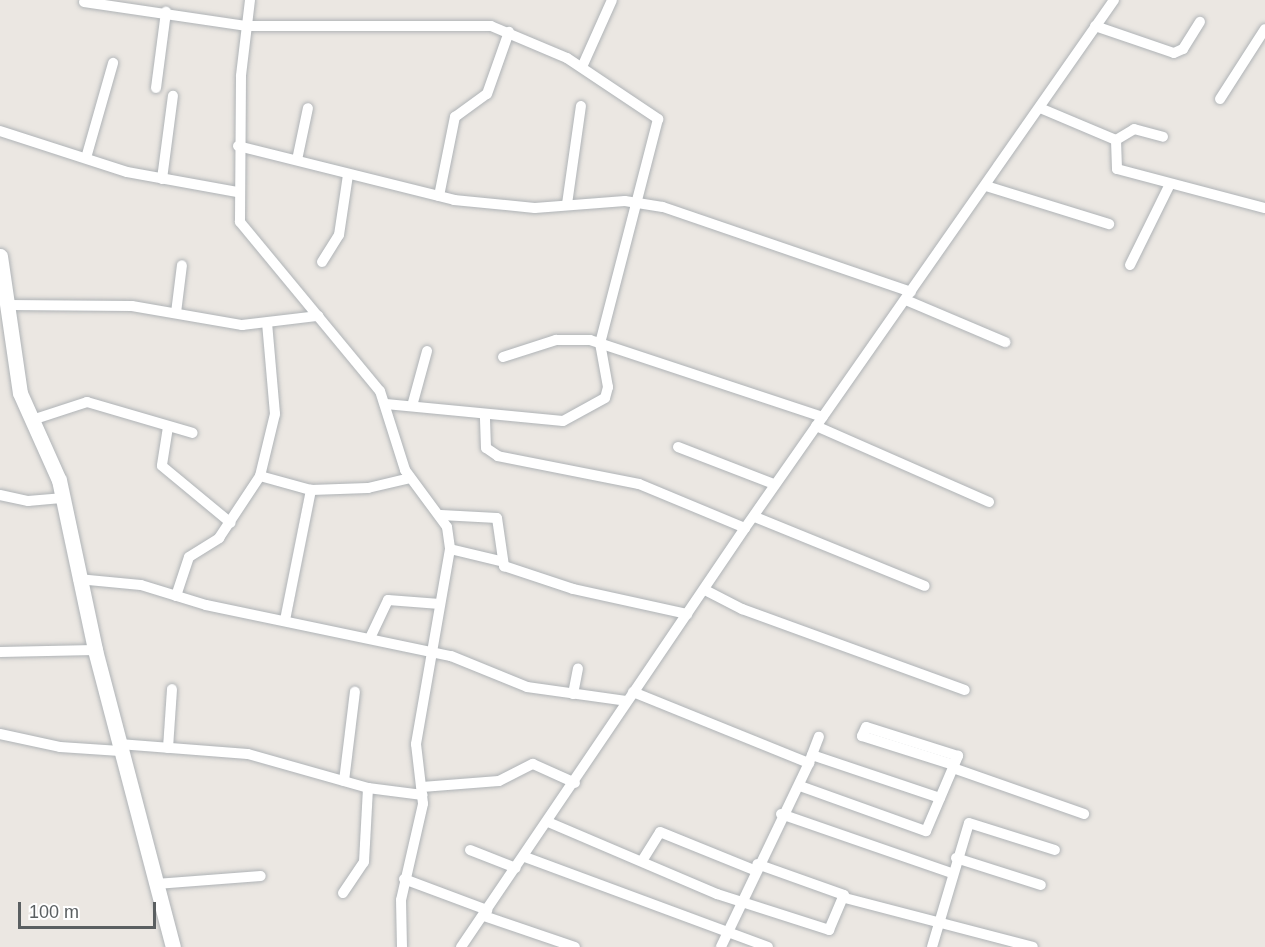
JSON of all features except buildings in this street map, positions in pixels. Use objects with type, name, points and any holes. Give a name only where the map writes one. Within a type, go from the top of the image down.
[{"type":"main road","points":[[0,258],[9,305],[16,373],[32,420],[64,498],[78,579],[95,650],[173,947]]},
{"type":"street","points":[[250,0],[238,146],[237,192],[240,222],[318,316],[386,404],[410,478],[441,515],[450,549],[416,744],[422,791],[405,879],[402,947]]},
{"type":"street","points":[[582,67],[612,0]]},
{"type":"street","points":[[461,947],[575,783],[626,701],[755,517],[774,484],[909,296],[1114,0]]},
{"type":"street","points":[[84,2],[166,12],[247,26],[474,23],[509,32],[582,67],[660,124],[636,202],[600,343],[608,387],[601,401],[563,421],[485,416],[386,404]]},
{"type":"street","points":[[156,88],[166,12]]},
{"type":"street","points":[[1095,26],[1174,53],[1183,50],[1200,22]]},
{"type":"street","points":[[1220,99],[1265,29]]},
{"type":"street","points":[[439,196],[455,117],[487,94],[509,32]]},
{"type":"street","points":[[86,158],[113,63]]},
{"type":"street","points":[[162,180],[173,96]]},
{"type":"street","points":[[567,204],[581,106]]},
{"type":"street","points":[[297,160],[308,108]]},
{"type":"street","points":[[1040,108],[1116,140]]},
{"type":"street","points":[[1116,140],[1134,129],[1163,137]]},
{"type":"street","points":[[0,131],[162,180],[237,192]]},
{"type":"street","points":[[1116,140],[1114,167],[1265,208]]},
{"type":"street","points":[[238,146],[439,196],[516,207],[636,202],[720,223],[909,296],[1005,342]]},
{"type":"street","points":[[322,262],[339,235],[348,175]]},
{"type":"street","points":[[1130,266],[1170,184]]},
{"type":"street","points":[[986,186],[1109,224]]},
{"type":"street","points":[[176,313],[182,266]]},
{"type":"street","points":[[9,305],[132,306],[226,324],[267,323],[318,316]]},
{"type":"street","points":[[176,596],[189,557],[219,538],[260,476],[275,414],[267,323]]},
{"type":"street","points":[[503,357],[564,339],[600,343],[824,417]]},
{"type":"street","points":[[412,406],[427,351]]},
{"type":"street","points":[[32,420],[87,402],[193,433]]},
{"type":"street","points":[[485,416],[486,448],[498,456],[639,484],[746,528]]},
{"type":"street","points":[[816,426],[990,502]]},
{"type":"street","points":[[168,427],[162,466],[231,523]]},
{"type":"street","points":[[678,447],[774,484]]},
{"type":"street","points":[[260,476],[311,490],[368,488],[410,478]]},
{"type":"street","points":[[285,620],[311,490]]},
{"type":"street","points":[[0,495],[28,501],[64,498]]},
{"type":"street","points":[[441,515],[496,518],[500,561]]},
{"type":"street","points":[[755,517],[925,586]]},
{"type":"street","points":[[450,549],[500,561],[573,589],[687,614]]},
{"type":"street","points":[[78,579],[141,585],[176,596],[432,652],[527,687],[626,701]]},
{"type":"street","points":[[705,590],[742,609],[965,690]]},
{"type":"street","points":[[370,638],[388,600],[440,604]]},
{"type":"street","points":[[0,652],[95,650]]},
{"type":"street","points":[[573,694],[578,668]]},
{"type":"street","points":[[168,747],[172,689]]},
{"type":"street","points":[[344,781],[355,692]]},
{"type":"street","points":[[633,692],[810,759],[940,798]]},
{"type":"street","points":[[800,786],[926,831],[953,767],[958,756],[866,727],[862,736],[953,767],[1084,814]]},
{"type":"street","points":[[0,734],[60,747],[168,747],[248,754],[368,788],[422,791],[499,781],[533,764],[575,783]]},
{"type":"street","points":[[721,947],[740,900],[781,814],[800,786],[819,737]]},
{"type":"street","points":[[343,893],[364,862],[368,788]]},
{"type":"street","points":[[781,814],[951,873]]},
{"type":"street","points":[[548,822],[740,900],[829,930],[845,898]]},
{"type":"street","points":[[932,947],[936,921],[951,873],[973,822],[1055,850]]},
{"type":"street","points":[[642,861],[660,832],[845,898],[1033,947]]},
{"type":"street","points":[[470,850],[516,868]]},
{"type":"street","points":[[525,856],[768,947]]},
{"type":"street","points":[[956,858],[1041,885]]},
{"type":"street","points":[[156,884],[261,876]]},
{"type":"street","points":[[405,879],[575,947]]}]
